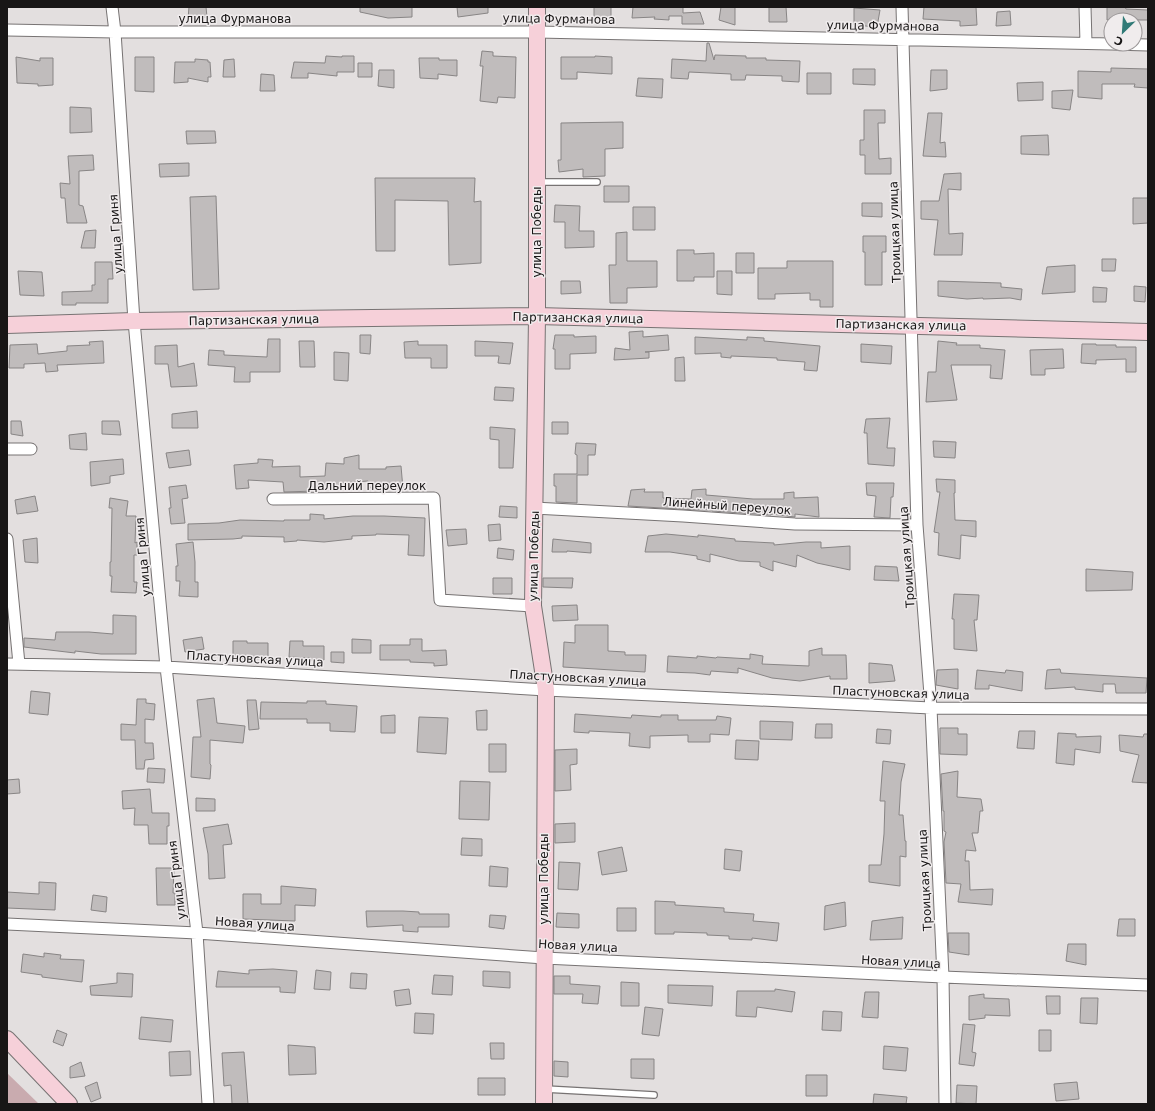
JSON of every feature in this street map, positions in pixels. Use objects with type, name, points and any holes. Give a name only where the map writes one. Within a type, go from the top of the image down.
[{"type":"street","name":"улица Гриня","points":[[112,7],[115,32],[134,321],[166,667],[197,933],[208,1104]]},
{"type":"street","name":"улица Победы","points":[[537,7],[537,316],[533,606],[546,690],[544,1096]]},
{"type":"street","name":"Троицкая улица","points":[[902,7],[917,525],[931,708],[943,977],[945,1104]]},
{"type":"street","points":[[1084,7],[1086,43]]},
{"type":"street","name":"улица Фурманова","points":[[7,30],[115,32],[537,32],[1103,44]]},
{"type":"street","name":"Партизанская улица","points":[[7,325],[134,321],[537,316],[1148,332]]},
{"type":"street","points":[[7,449],[31,449]]},
{"type":"street","name":"Дальний переулок","points":[[273,499],[434,498],[440,600],[533,606]]},
{"type":"street","name":"Линейный переулок","points":[[534,508],[795,524],[917,525]]},
{"type":"street","points":[[7,539],[19,664]]},
{"type":"street","name":"Пластуновская улица","points":[[7,664],[166,667],[546,690],[931,708],[1148,709]]},
{"type":"street","name":"Новая улица","points":[[7,924],[197,933],[544,958],[943,977],[1148,984]]},
{"type":"street","points":[[7,1039],[69,1104]]},
{"type":"lane","points":[[537,182],[597,182]]},
{"type":"lane","points":[[544,1096],[654,1095]]},
{"type":"shaded area","points":[[7,1073],[39,1104],[7,1104]]},
{"type":"building","points":[[189,7],[206,7],[207,17],[188,19]]},
{"type":"building","points":[[360,7],[412,7],[412,17],[388,18],[360,12]]},
{"type":"building","points":[[457,7],[488,7],[488,13],[458,17]]},
{"type":"building","points":[[594,7],[611,7],[611,19],[594,18]]},
{"type":"building","points":[[633,7],[683,7],[683,13],[700,12],[704,24],[682,24],[682,16],[669,16],[669,20],[654,19],[655,17],[632,18]]},
{"type":"building","points":[[721,7],[735,7],[735,25],[719,20]]},
{"type":"building","points":[[769,7],[786,7],[787,22],[769,22]]},
{"type":"building","points":[[924,7],[976,7],[977,25],[960,26],[960,21],[923,19]]},
{"type":"building","points":[[1107,7],[1125,7],[1126,9],[1148,10],[1148,20],[1143,20],[1143,12],[1107,12]]},
{"type":"building","points":[[854,8],[880,10],[877,27],[854,25]]},
{"type":"building","points":[[1010,11],[1011,25],[996,26],[997,12]]},
{"type":"building","points":[[707,43],[709,43],[714,60],[715,55],[746,56],[746,58],[766,58],[766,60],[800,61],[799,82],[782,81],[782,76],[746,75],[745,80],[731,80],[731,74],[689,72],[688,79],[671,78],[672,59],[706,61]]},
{"type":"building","points":[[482,51],[493,52],[493,56],[516,57],[515,98],[498,97],[497,103],[480,101],[483,66],[480,66]]},
{"type":"building","points":[[326,56],[354,56],[354,72],[337,72],[337,76],[308,73],[308,78],[291,78],[294,62],[325,63]]},
{"type":"building","points":[[16,57],[40,61],[40,58],[53,58],[53,85],[38,86],[38,84],[17,83]]},
{"type":"building","points":[[135,57],[154,57],[154,92],[135,91]]},
{"type":"building","points":[[561,57],[612,57],[612,74],[577,72],[577,79],[561,79]]},
{"type":"building","points":[[419,58],[457,60],[457,76],[438,74],[438,79],[420,78]]},
{"type":"building","points":[[195,59],[208,60],[208,62],[210,62],[211,77],[208,77],[208,82],[188,78],[188,82],[174,83],[175,62],[195,62]]},
{"type":"building","points":[[234,59],[235,77],[223,77],[224,60]]},
{"type":"building","points":[[358,63],[372,63],[372,77],[358,77]]},
{"type":"building","points":[[1111,68],[1148,69],[1148,88],[1134,87],[1135,84],[1102,84],[1102,99],[1078,97],[1078,71],[1111,72]]},
{"type":"building","points":[[853,69],[875,69],[875,85],[853,84]]},
{"type":"building","points":[[379,70],[394,70],[394,88],[378,86]]},
{"type":"building","points":[[931,70],[947,70],[947,89],[930,91]]},
{"type":"building","points":[[807,73],[831,73],[831,94],[807,94]]},
{"type":"building","points":[[261,74],[274,75],[275,91],[260,91]]},
{"type":"building","points":[[638,78],[663,79],[662,98],[636,96]]},
{"type":"building","points":[[1043,82],[1043,100],[1018,101],[1017,83]]},
{"type":"building","points":[[1073,90],[1070,110],[1052,108],[1052,91]]},
{"type":"building","points":[[70,107],[91,108],[92,132],[70,133]]},
{"type":"building","points":[[864,110],[885,110],[885,123],[878,123],[879,159],[891,158],[891,174],[865,174],[865,155],[860,155],[860,140],[864,140]]},
{"type":"building","points":[[928,113],[942,113],[940,143],[945,142],[946,157],[923,156]]},
{"type":"building","points":[[623,122],[623,148],[605,149],[605,176],[583,177],[583,169],[559,172],[558,160],[561,160],[561,123]]},
{"type":"building","points":[[186,131],[215,131],[216,143],[187,144]]},
{"type":"building","points":[[1048,135],[1049,155],[1021,154],[1021,136]]},
{"type":"building","points":[[93,155],[94,170],[79,171],[79,205],[83,206],[87,223],[67,223],[65,198],[61,198],[60,183],[70,184],[68,156]]},
{"type":"building","points":[[189,163],[189,176],[160,177],[159,164]]},
{"type":"building","points":[[961,173],[961,190],[948,189],[949,234],[963,233],[962,255],[934,255],[938,220],[921,219],[921,201],[939,201],[944,174]]},
{"type":"building","points":[[375,178],[475,178],[474,202],[481,201],[481,263],[449,265],[448,201],[395,200],[395,251],[376,251]]},
{"type":"building","points":[[604,186],[629,186],[629,202],[604,202]]},
{"type":"building","points":[[216,196],[219,289],[193,290],[190,197]]},
{"type":"building","points":[[1133,198],[1148,198],[1148,223],[1133,224]]},
{"type":"building","points":[[862,203],[882,203],[882,217],[862,216]]},
{"type":"building","points":[[555,205],[580,206],[579,231],[594,231],[594,247],[565,248],[565,222],[554,222]]},
{"type":"building","points":[[633,207],[655,207],[655,230],[633,230]]},
{"type":"building","points":[[96,230],[95,248],[81,248],[85,231]]},
{"type":"building","points":[[627,232],[627,261],[657,261],[657,287],[627,288],[627,303],[610,303],[609,265],[616,265],[616,233]]},
{"type":"building","points":[[863,236],[886,236],[886,252],[882,252],[882,285],[865,285],[865,252],[863,252]]},
{"type":"building","points":[[677,250],[694,250],[694,254],[714,253],[714,277],[694,277],[694,281],[677,281]]},
{"type":"building","points":[[736,253],[754,253],[754,273],[736,273]]},
{"type":"building","points":[[1102,259],[1116,259],[1115,271],[1102,271]]},
{"type":"building","points":[[787,261],[833,261],[833,307],[820,307],[820,300],[810,300],[810,293],[775,294],[775,299],[758,299],[758,268],[787,268]]},
{"type":"building","points":[[95,262],[112,262],[113,279],[108,279],[108,303],[76,303],[76,305],[62,305],[62,292],[92,291],[92,285],[95,285]]},
{"type":"building","points":[[1075,265],[1075,292],[1042,294],[1047,267]]},
{"type":"building","points":[[18,271],[42,272],[44,296],[20,295]]},
{"type":"building","points":[[717,271],[732,271],[732,295],[717,294]]},
{"type":"building","points":[[561,281],[580,281],[581,293],[561,294]]},
{"type":"building","points":[[938,281],[1001,283],[1001,287],[1022,289],[1021,300],[1010,298],[967,299],[938,296]]},
{"type":"building","points":[[1134,286],[1146,287],[1145,302],[1134,301]]},
{"type":"building","points":[[1093,287],[1107,288],[1106,302],[1093,302]]},
{"type":"building","points":[[643,331],[643,337],[668,335],[669,350],[645,352],[649,352],[649,358],[614,360],[615,348],[630,350],[629,332]]},
{"type":"building","points":[[360,335],[371,335],[370,354],[360,353]]},
{"type":"building","points":[[555,335],[574,335],[574,337],[596,336],[596,353],[570,354],[570,369],[555,369],[555,349],[553,349]]},
{"type":"building","points":[[695,337],[747,340],[747,337],[764,338],[764,341],[820,346],[817,371],[804,370],[805,362],[777,360],[777,358],[731,356],[731,358],[721,357],[721,353],[695,354]]},
{"type":"building","points":[[268,339],[280,339],[280,372],[250,372],[250,382],[234,382],[235,367],[208,365],[209,350],[224,351],[224,355],[267,357]]},
{"type":"building","points":[[103,341],[104,363],[57,365],[58,371],[46,372],[45,363],[24,364],[24,368],[9,368],[10,345],[37,344],[38,354],[67,351],[67,346],[90,345],[89,342]]},
{"type":"building","points":[[299,341],[314,341],[315,367],[300,367]]},
{"type":"building","points":[[418,341],[418,345],[447,345],[447,368],[431,368],[431,358],[405,358],[404,342]]},
{"type":"building","points":[[475,341],[513,343],[510,364],[498,363],[499,356],[475,356]]},
{"type":"building","points":[[938,341],[957,343],[956,345],[980,345],[980,348],[1005,350],[1002,379],[990,378],[991,365],[951,365],[957,400],[926,402],[928,372],[936,372]]},
{"type":"building","points":[[861,344],[892,346],[891,364],[861,362]]},
{"type":"building","points":[[1082,344],[1136,347],[1136,372],[1126,372],[1126,359],[1096,360],[1096,364],[1081,363]]},
{"type":"building","points":[[177,345],[178,367],[194,363],[197,386],[171,387],[168,364],[155,364],[155,346]]},
{"type":"building","points":[[1063,349],[1064,368],[1045,369],[1045,375],[1031,375],[1030,350]]},
{"type":"building","points":[[334,352],[349,353],[348,381],[334,380]]},
{"type":"building","points":[[684,357],[685,381],[675,381],[675,358]]},
{"type":"building","points":[[495,387],[514,388],[513,401],[494,400]]},
{"type":"building","points":[[197,411],[198,428],[172,428],[172,414]]},
{"type":"building","points":[[890,418],[887,448],[895,448],[894,466],[868,464],[867,433],[864,433],[866,419]]},
{"type":"building","points":[[11,421],[21,421],[23,436],[11,434]]},
{"type":"building","points":[[102,421],[119,421],[121,435],[102,434]]},
{"type":"building","points":[[552,422],[568,422],[568,434],[552,434]]},
{"type":"building","points":[[490,427],[515,429],[513,468],[499,468],[499,440],[490,439]]},
{"type":"building","points":[[86,433],[87,450],[70,449],[69,435]]},
{"type":"building","points":[[933,441],[956,442],[955,458],[934,457]]},
{"type":"building","points":[[576,443],[596,444],[595,455],[588,455],[588,475],[577,475],[577,503],[556,502],[554,474],[577,474],[577,455],[575,454]]},
{"type":"building","points":[[189,450],[191,465],[169,468],[166,453]]},
{"type":"building","points":[[359,455],[359,469],[386,469],[386,467],[401,466],[403,489],[382,487],[381,491],[368,487],[368,481],[341,483],[340,487],[316,486],[316,491],[284,492],[283,482],[248,480],[249,488],[236,489],[234,465],[258,463],[258,459],[273,460],[272,467],[300,466],[300,477],[325,476],[326,463],[344,464],[344,458]]},
{"type":"building","points":[[123,459],[124,474],[110,476],[110,483],[91,486],[90,462]]},
{"type":"building","points":[[936,479],[955,480],[955,520],[976,521],[976,537],[961,535],[960,559],[938,555],[939,533],[934,532],[940,492],[937,492]]},
{"type":"building","points":[[866,483],[894,483],[893,497],[891,497],[890,518],[874,517],[876,496],[867,495]]},
{"type":"building","points":[[186,485],[188,498],[182,499],[185,523],[171,524],[169,487]]},
{"type":"building","points":[[645,489],[644,492],[663,492],[663,498],[691,499],[692,490],[706,489],[706,495],[753,499],[784,499],[784,493],[794,492],[794,498],[818,497],[819,517],[795,514],[795,517],[712,510],[628,506],[631,490]]},
{"type":"building","points":[[35,496],[38,511],[17,514],[15,500]]},
{"type":"building","points":[[110,498],[128,501],[126,516],[136,516],[135,543],[137,542],[137,555],[134,555],[134,582],[137,582],[136,593],[111,592],[112,576],[110,576],[110,562],[112,508],[109,508]]},
{"type":"building","points":[[500,506],[517,507],[517,518],[499,517]]},
{"type":"building","points":[[310,514],[324,515],[324,519],[353,516],[425,518],[424,556],[408,555],[409,535],[376,534],[352,536],[352,539],[324,542],[297,540],[284,542],[284,537],[242,536],[242,538],[233,539],[188,540],[188,524],[219,523],[240,520],[310,520]]},
{"type":"building","points":[[500,524],[501,540],[489,541],[488,525]]},
{"type":"building","points":[[466,529],[467,544],[448,546],[446,530]]},
{"type":"building","points":[[666,534],[698,537],[698,535],[735,539],[735,541],[774,543],[774,545],[821,542],[821,548],[850,546],[850,570],[817,563],[797,555],[796,567],[773,561],[773,571],[760,566],[760,562],[739,561],[710,554],[710,562],[697,559],[697,556],[670,552],[645,552],[648,536]]},
{"type":"building","points":[[37,538],[38,563],[25,562],[23,540]]},
{"type":"building","points":[[553,539],[591,543],[591,553],[567,551],[552,552]]},
{"type":"building","points":[[193,542],[195,582],[198,582],[198,597],[179,596],[180,581],[176,581],[176,566],[178,566],[176,544]]},
{"type":"building","points":[[498,548],[514,550],[513,560],[497,558]]},
{"type":"building","points":[[875,566],[897,567],[899,581],[874,580]]},
{"type":"building","points":[[1086,569],[1133,572],[1132,590],[1086,591]]},
{"type":"building","points":[[493,578],[512,578],[512,594],[493,594]]},
{"type":"building","points":[[543,578],[573,578],[572,588],[543,587]]},
{"type":"building","points":[[954,594],[979,595],[977,620],[974,620],[977,651],[954,649],[954,619],[952,619]]},
{"type":"building","points":[[577,605],[578,620],[553,621],[552,606]]},
{"type":"building","points":[[113,615],[136,616],[136,654],[101,654],[75,651],[75,653],[24,647],[24,638],[55,640],[56,632],[113,634]]},
{"type":"building","points":[[575,625],[608,625],[608,651],[625,652],[625,655],[646,655],[645,672],[563,667],[564,642],[575,643]]},
{"type":"building","points":[[202,637],[204,649],[185,652],[183,640]]},
{"type":"building","points":[[352,639],[371,640],[371,653],[352,653]]},
{"type":"building","points":[[410,639],[422,639],[422,651],[446,650],[447,665],[434,666],[434,663],[410,662],[410,660],[380,660],[380,645],[410,645]]},
{"type":"building","points":[[233,641],[268,643],[268,659],[233,658]]},
{"type":"building","points":[[290,641],[303,641],[303,646],[324,646],[324,660],[289,657]]},
{"type":"building","points":[[822,648],[822,655],[846,655],[847,679],[830,679],[830,676],[800,681],[772,678],[738,668],[738,673],[711,671],[710,675],[667,672],[668,656],[750,659],[750,654],[763,656],[762,664],[809,666],[809,651]]},
{"type":"building","points":[[331,652],[344,652],[344,663],[331,662]]},
{"type":"building","points":[[869,663],[892,665],[895,681],[869,683]]},
{"type":"building","points":[[958,669],[958,689],[936,685],[937,670]]},
{"type":"building","points":[[1060,669],[1061,673],[1147,678],[1146,693],[1116,693],[1115,684],[1103,684],[1103,692],[1075,689],[1075,687],[1045,689],[1047,670]]},
{"type":"building","points":[[977,670],[1005,673],[1006,670],[1023,672],[1022,691],[989,685],[989,689],[975,689]]},
{"type":"building","points":[[31,691],[50,693],[48,715],[29,713]]},
{"type":"building","points":[[214,698],[217,723],[245,726],[243,743],[210,740],[210,779],[191,777],[193,737],[201,737],[197,700]]},
{"type":"building","points":[[137,699],[146,699],[146,703],[155,704],[154,720],[145,719],[145,743],[153,743],[154,759],[145,760],[144,769],[136,769],[135,740],[121,740],[121,724],[136,725]]},
{"type":"building","points":[[247,700],[256,700],[259,729],[249,730]]},
{"type":"building","points":[[307,701],[326,701],[326,704],[357,706],[355,732],[330,731],[330,723],[307,723],[307,719],[260,719],[261,702],[307,703]]},
{"type":"building","points":[[487,710],[487,730],[477,730],[476,711]]},
{"type":"building","points":[[575,714],[631,718],[632,715],[661,717],[661,715],[678,715],[678,720],[716,720],[717,716],[731,718],[729,735],[710,734],[710,742],[688,742],[688,735],[650,736],[650,748],[629,746],[630,733],[589,731],[589,733],[574,732]]},
{"type":"building","points":[[395,715],[395,733],[381,733],[381,716]]},
{"type":"building","points":[[419,717],[448,718],[446,754],[417,752]]},
{"type":"building","points":[[760,721],[793,722],[792,740],[760,739]]},
{"type":"building","points":[[816,724],[832,724],[832,738],[815,738]]},
{"type":"building","points":[[940,728],[958,728],[958,734],[967,734],[967,755],[940,754]]},
{"type":"building","points":[[877,729],[891,730],[890,744],[876,743]]},
{"type":"building","points":[[1019,731],[1035,731],[1034,749],[1017,748]]},
{"type":"building","points":[[1058,733],[1076,734],[1076,737],[1101,736],[1100,753],[1075,749],[1074,765],[1056,763]]},
{"type":"building","points":[[1144,734],[1148,734],[1148,783],[1132,782],[1139,755],[1120,751],[1119,735],[1143,737]]},
{"type":"building","points":[[736,740],[759,741],[758,760],[735,759]]},
{"type":"building","points":[[489,744],[506,744],[506,772],[489,772]]},
{"type":"building","points":[[577,749],[577,764],[570,765],[571,790],[555,791],[555,750]]},
{"type":"building","points":[[883,761],[905,764],[901,782],[899,815],[903,815],[906,857],[900,856],[900,886],[869,882],[869,865],[881,865],[885,801],[880,801]]},
{"type":"building","points":[[148,768],[165,769],[164,783],[147,782]]},
{"type":"building","points":[[958,771],[957,797],[981,799],[983,811],[980,811],[978,833],[972,833],[976,851],[966,850],[965,861],[969,861],[970,890],[993,889],[992,905],[958,902],[961,884],[946,883],[944,842],[946,832],[944,831],[941,774]]},
{"type":"building","points":[[19,779],[20,793],[7,794],[7,780]]},
{"type":"building","points":[[460,781],[490,782],[489,820],[459,819]]},
{"type":"building","points":[[150,789],[152,813],[169,813],[167,844],[149,844],[148,825],[134,825],[135,808],[123,809],[122,791]]},
{"type":"building","points":[[196,798],[215,799],[215,811],[196,811]]},
{"type":"building","points":[[575,823],[575,842],[555,843],[555,824]]},
{"type":"building","points":[[228,824],[232,844],[223,845],[225,878],[209,879],[208,854],[203,828]]},
{"type":"building","points":[[462,838],[482,839],[482,856],[461,855]]},
{"type":"building","points":[[622,847],[627,871],[602,875],[598,852]]},
{"type":"building","points":[[725,849],[742,851],[740,871],[724,869]]},
{"type":"building","points":[[559,862],[580,863],[578,890],[558,889]]},
{"type":"building","points":[[490,866],[508,868],[507,887],[489,886]]},
{"type":"building","points":[[156,868],[174,868],[173,893],[175,893],[175,905],[157,905]]},
{"type":"building","points":[[39,882],[56,883],[55,910],[7,908],[7,892],[39,894]]},
{"type":"building","points":[[281,886],[316,889],[315,906],[295,905],[295,921],[243,919],[243,894],[261,894],[261,904],[281,904]]},
{"type":"building","points":[[93,895],[107,897],[106,912],[91,910]]},
{"type":"building","points":[[655,901],[675,902],[675,905],[724,908],[724,912],[754,914],[753,921],[779,923],[777,941],[752,938],[752,940],[729,939],[729,936],[707,935],[707,933],[674,932],[674,934],[655,934]]},
{"type":"building","points":[[845,902],[846,926],[824,930],[825,906]]},
{"type":"building","points":[[617,908],[636,908],[636,931],[617,931]]},
{"type":"building","points":[[366,911],[403,911],[419,912],[419,914],[449,914],[449,927],[418,927],[418,932],[403,931],[403,925],[367,927]]},
{"type":"building","points":[[557,913],[579,914],[579,928],[556,927]]},
{"type":"building","points":[[490,915],[506,916],[504,929],[489,927]]},
{"type":"building","points":[[903,917],[902,939],[870,940],[872,921]]},
{"type":"building","points":[[1119,919],[1135,919],[1135,936],[1117,936]]},
{"type":"building","points":[[948,933],[969,933],[969,955],[949,952]]},
{"type":"building","points":[[1068,944],[1086,944],[1086,965],[1066,961]]},
{"type":"building","points":[[44,953],[61,955],[60,959],[84,960],[82,982],[42,977],[42,975],[21,972],[23,954],[44,957]]},
{"type":"building","points":[[273,969],[297,971],[295,993],[280,992],[280,987],[216,987],[218,971],[249,974],[249,970]]},
{"type":"building","points":[[316,970],[331,972],[330,990],[314,989]]},
{"type":"building","points":[[483,971],[510,972],[510,988],[483,986]]},
{"type":"building","points":[[117,973],[133,974],[132,997],[91,995],[90,986],[117,983]]},
{"type":"building","points":[[351,973],[367,974],[366,989],[350,988]]},
{"type":"building","points":[[434,975],[453,976],[452,995],[432,994]]},
{"type":"building","points":[[554,976],[570,976],[570,984],[600,986],[598,1004],[582,1003],[583,994],[554,994]]},
{"type":"building","points":[[621,982],[639,983],[639,1006],[621,1006]]},
{"type":"building","points":[[668,985],[713,986],[712,1006],[668,1003]]},
{"type":"building","points":[[409,989],[411,1004],[396,1006],[394,991]]},
{"type":"building","points":[[775,989],[795,992],[792,1012],[757,1007],[756,1017],[736,1016],[737,991],[775,991]]},
{"type":"building","points":[[865,992],[879,992],[878,1018],[862,1017]]},
{"type":"building","points":[[984,994],[984,998],[1009,999],[1010,1016],[985,1015],[985,1018],[969,1020],[969,996]]},
{"type":"building","points":[[1046,996],[1060,996],[1060,1014],[1047,1014]]},
{"type":"building","points":[[1081,998],[1098,998],[1097,1024],[1080,1023]]},
{"type":"building","points":[[645,1007],[663,1009],[659,1036],[642,1034]]},
{"type":"building","points":[[823,1011],[842,1012],[841,1031],[822,1030]]},
{"type":"building","points":[[415,1013],[434,1014],[433,1034],[414,1033]]},
{"type":"building","points":[[141,1017],[173,1020],[171,1042],[139,1039]]},
{"type":"building","points":[[963,1024],[975,1025],[972,1052],[976,1053],[974,1066],[959,1064]]},
{"type":"building","points":[[57,1030],[67,1034],[63,1046],[53,1042]]},
{"type":"building","points":[[1039,1030],[1051,1030],[1051,1051],[1039,1051]]},
{"type":"building","points":[[490,1043],[504,1043],[504,1059],[491,1059]]},
{"type":"building","points":[[288,1045],[315,1047],[316,1074],[289,1075]]},
{"type":"building","points":[[884,1046],[908,1048],[906,1071],[883,1069]]},
{"type":"building","points":[[190,1051],[191,1075],[170,1076],[169,1052]]},
{"type":"building","points":[[244,1052],[248,1104],[232,1104],[231,1085],[224,1086],[222,1053]]},
{"type":"building","points":[[631,1059],[654,1059],[654,1079],[631,1078]]},
{"type":"building","points":[[554,1061],[568,1062],[568,1077],[554,1076]]},
{"type":"building","points":[[81,1062],[85,1076],[70,1078],[70,1067]]},
{"type":"building","points":[[806,1075],[827,1075],[827,1096],[806,1096]]},
{"type":"building","points":[[478,1078],[505,1078],[505,1095],[478,1095]]},
{"type":"building","points":[[97,1082],[101,1098],[91,1102],[85,1087]]},
{"type":"building","points":[[1077,1082],[1079,1099],[1056,1101],[1054,1084]]},
{"type":"building","points":[[957,1085],[977,1086],[976,1104],[956,1103]]},
{"type":"building","points":[[874,1094],[907,1097],[906,1104],[873,1104]]}]
